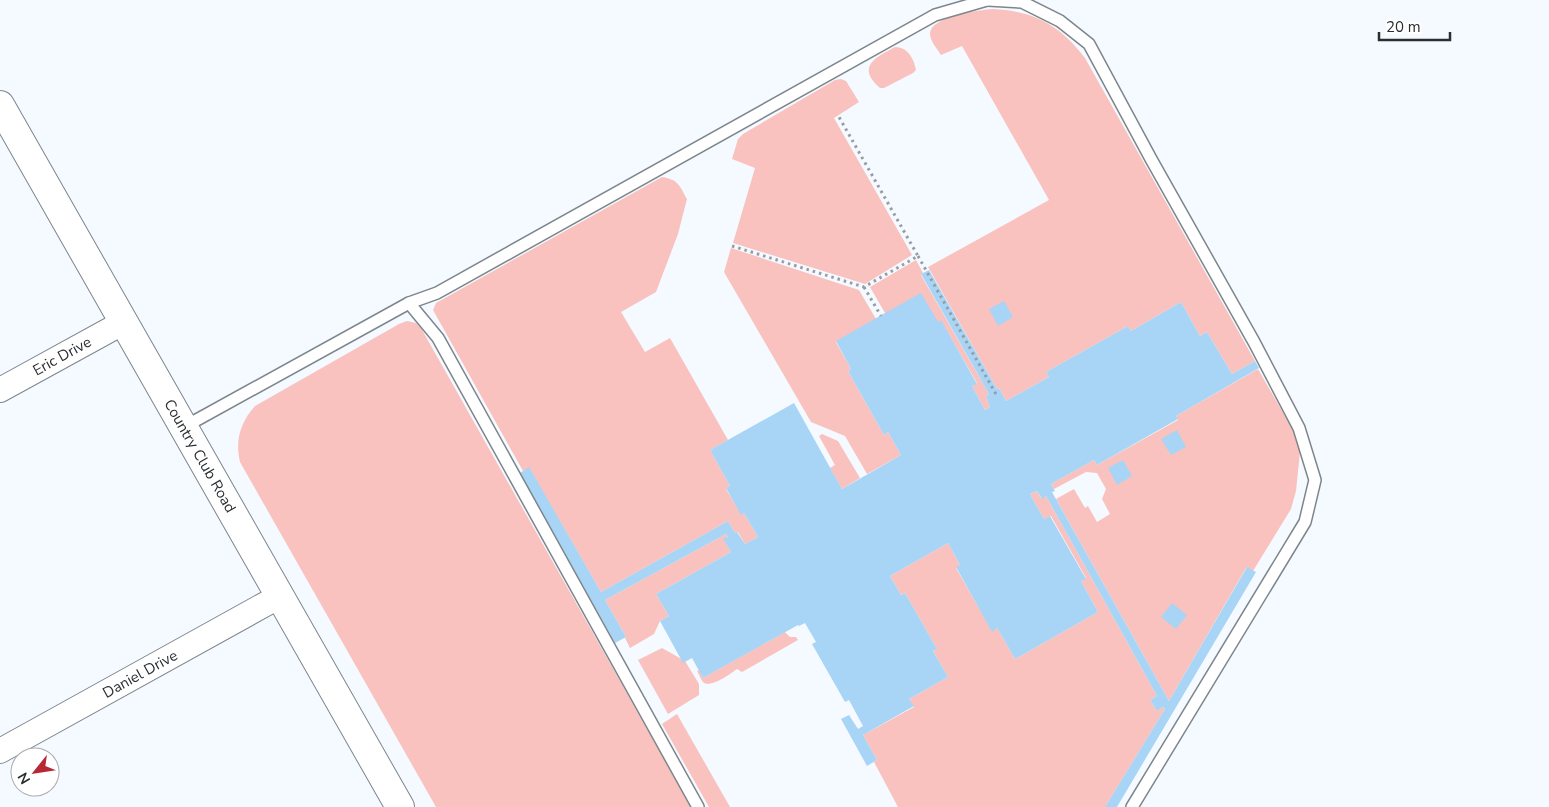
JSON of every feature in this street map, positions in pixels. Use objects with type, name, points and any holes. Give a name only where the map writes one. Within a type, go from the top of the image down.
[{"type":"street","name":"Country Club Road","points":[[0,105],[400,807]]},
{"type":"street","name":"Eric Drive","points":[[0,390],[124,322]]},
{"type":"street","name":"Daniel Drive","points":[[0,751],[280,596]]},
{"type":"lane","points":[[184,427],[409,303],[437,293],[935,15],[988,0],[1022,2],[1060,21],[1089,44],[1151,159],[1250,334],[1299,428],[1315,480],[1305,522],[1132,807]]},
{"type":"lane","points":[[409,303],[438,338],[698,807]]},
{"type":"path","points":[[839,117],[997,396]]},
{"type":"path","points":[[732,246],[864,287],[881,316]]},
{"type":"path","points":[[864,287],[918,256]]},
{"type":"shaded area","points":[[993,9],[1021,13],[1045,22],[1066,37],[1085,58],[1255,361],[1232,374],[1207,332],[1200,336],[1181,302],[1131,331],[1128,326],[1046,372],[1049,377],[1006,401],[999,388],[997,389],[928,267],[1049,200],[962,46],[941,55],[930,37],[932,28],[947,18]]},
{"type":"shaded area","points":[[895,47],[903,49],[910,54],[916,70],[884,88],[880,88],[869,74],[869,68],[871,63]]},
{"type":"shaded area","points":[[841,79],[846,81],[859,102],[834,118],[912,255],[865,284],[733,243],[755,168],[732,159],[738,139],[743,134],[835,80]]},
{"type":"shaded area","points":[[662,177],[678,184],[687,199],[678,234],[656,292],[621,312],[645,352],[670,338],[728,440],[710,450],[730,486],[726,489],[741,514],[744,513],[758,537],[745,544],[738,532],[735,533],[728,521],[601,592],[529,468],[523,471],[433,310],[436,303]]},
{"type":"shaded area","points":[[731,248],[859,290],[876,319],[836,342],[851,369],[848,371],[884,435],[888,432],[901,455],[867,474],[845,436],[811,422],[724,272]]},
{"type":"shaded area","points":[[916,260],[923,273],[921,275],[989,394],[986,396],[990,407],[985,410],[972,386],[977,383],[941,321],[885,313],[870,287]]},
{"type":"shaded area","points":[[407,321],[416,323],[421,328],[691,807],[436,807],[240,462],[238,446],[242,425],[255,406]]},
{"type":"shaded area","points":[[1258,369],[1297,437],[1300,452],[1296,491],[1291,509],[1253,571],[1246,568],[1169,701],[1056,499],[1074,489],[1085,508],[1088,506],[1097,522],[1110,514],[1102,499],[1106,489],[1097,473],[1086,472],[1054,489],[1051,484],[1094,460],[1097,465],[1178,420],[1176,416]]},
{"type":"shaded area","points":[[822,434],[838,441],[860,478],[842,489],[830,468],[835,465],[819,436]]},
{"type":"shaded area","points":[[1037,491],[1041,498],[1046,496],[1157,696],[1150,700],[1157,711],[1163,707],[1165,709],[1105,807],[898,807],[874,762],[877,760],[863,735],[914,707],[909,699],[948,677],[933,651],[937,649],[905,593],[901,595],[890,576],[948,543],[960,565],[956,568],[992,631],[997,628],[1015,659],[1098,612],[1081,581],[1086,578],[1051,516],[1044,519],[1030,494]]},
{"type":"shaded area","points":[[726,534],[728,537],[724,540],[731,552],[656,594],[669,616],[660,621],[654,634],[630,648],[626,637],[605,600]]},
{"type":"shaded area","points":[[785,632],[790,637],[796,637],[798,640],[742,672],[737,669],[710,684],[702,681],[697,671],[699,670],[703,678]]},
{"type":"shaded area","points":[[662,648],[685,661],[699,684],[699,695],[668,714],[638,660]]},
{"type":"shaded area","points":[[677,714],[730,807],[709,807],[662,724]]},
{"type":"building","points":[[929,270],[997,389],[999,388],[1006,401],[1049,377],[1046,372],[1128,326],[1131,331],[1181,302],[1200,336],[1207,332],[1232,374],[1255,361],[1259,368],[1176,416],[1178,419],[1097,465],[1094,460],[1051,484],[1055,491],[1052,492],[1169,701],[1247,567],[1256,572],[1117,807],[1105,807],[1165,709],[1163,707],[1157,711],[1150,700],[1157,696],[1046,496],[1042,499],[1037,491],[1030,494],[1044,519],[1050,516],[1086,579],[1081,581],[1098,612],[1015,659],[997,628],[992,632],[956,567],[960,565],[948,543],[890,576],[901,595],[905,593],[937,649],[933,651],[948,677],[909,699],[914,706],[863,735],[877,760],[867,766],[841,719],[849,715],[858,729],[863,726],[849,700],[845,702],[812,644],[816,642],[805,623],[798,625],[703,678],[692,658],[683,663],[660,621],[669,616],[656,594],[731,552],[723,539],[728,537],[726,534],[605,600],[626,637],[615,643],[520,473],[529,467],[601,592],[728,521],[735,533],[737,532],[745,544],[758,537],[744,513],[741,515],[726,488],[730,486],[710,450],[794,403],[842,489],[901,455],[888,432],[884,435],[848,371],[851,369],[836,341],[885,313],[921,293],[938,322],[941,320],[977,384],[972,386],[985,410],[990,407],[986,396],[989,394],[921,274]]},
{"type":"building","points":[[1004,301],[1013,317],[998,326],[989,309]]},
{"type":"building","points":[[1177,430],[1186,447],[1171,455],[1161,439]]},
{"type":"building","points":[[1123,460],[1132,476],[1117,485],[1108,468]]},
{"type":"building","points":[[1172,603],[1187,615],[1176,629],[1161,617]]}]
